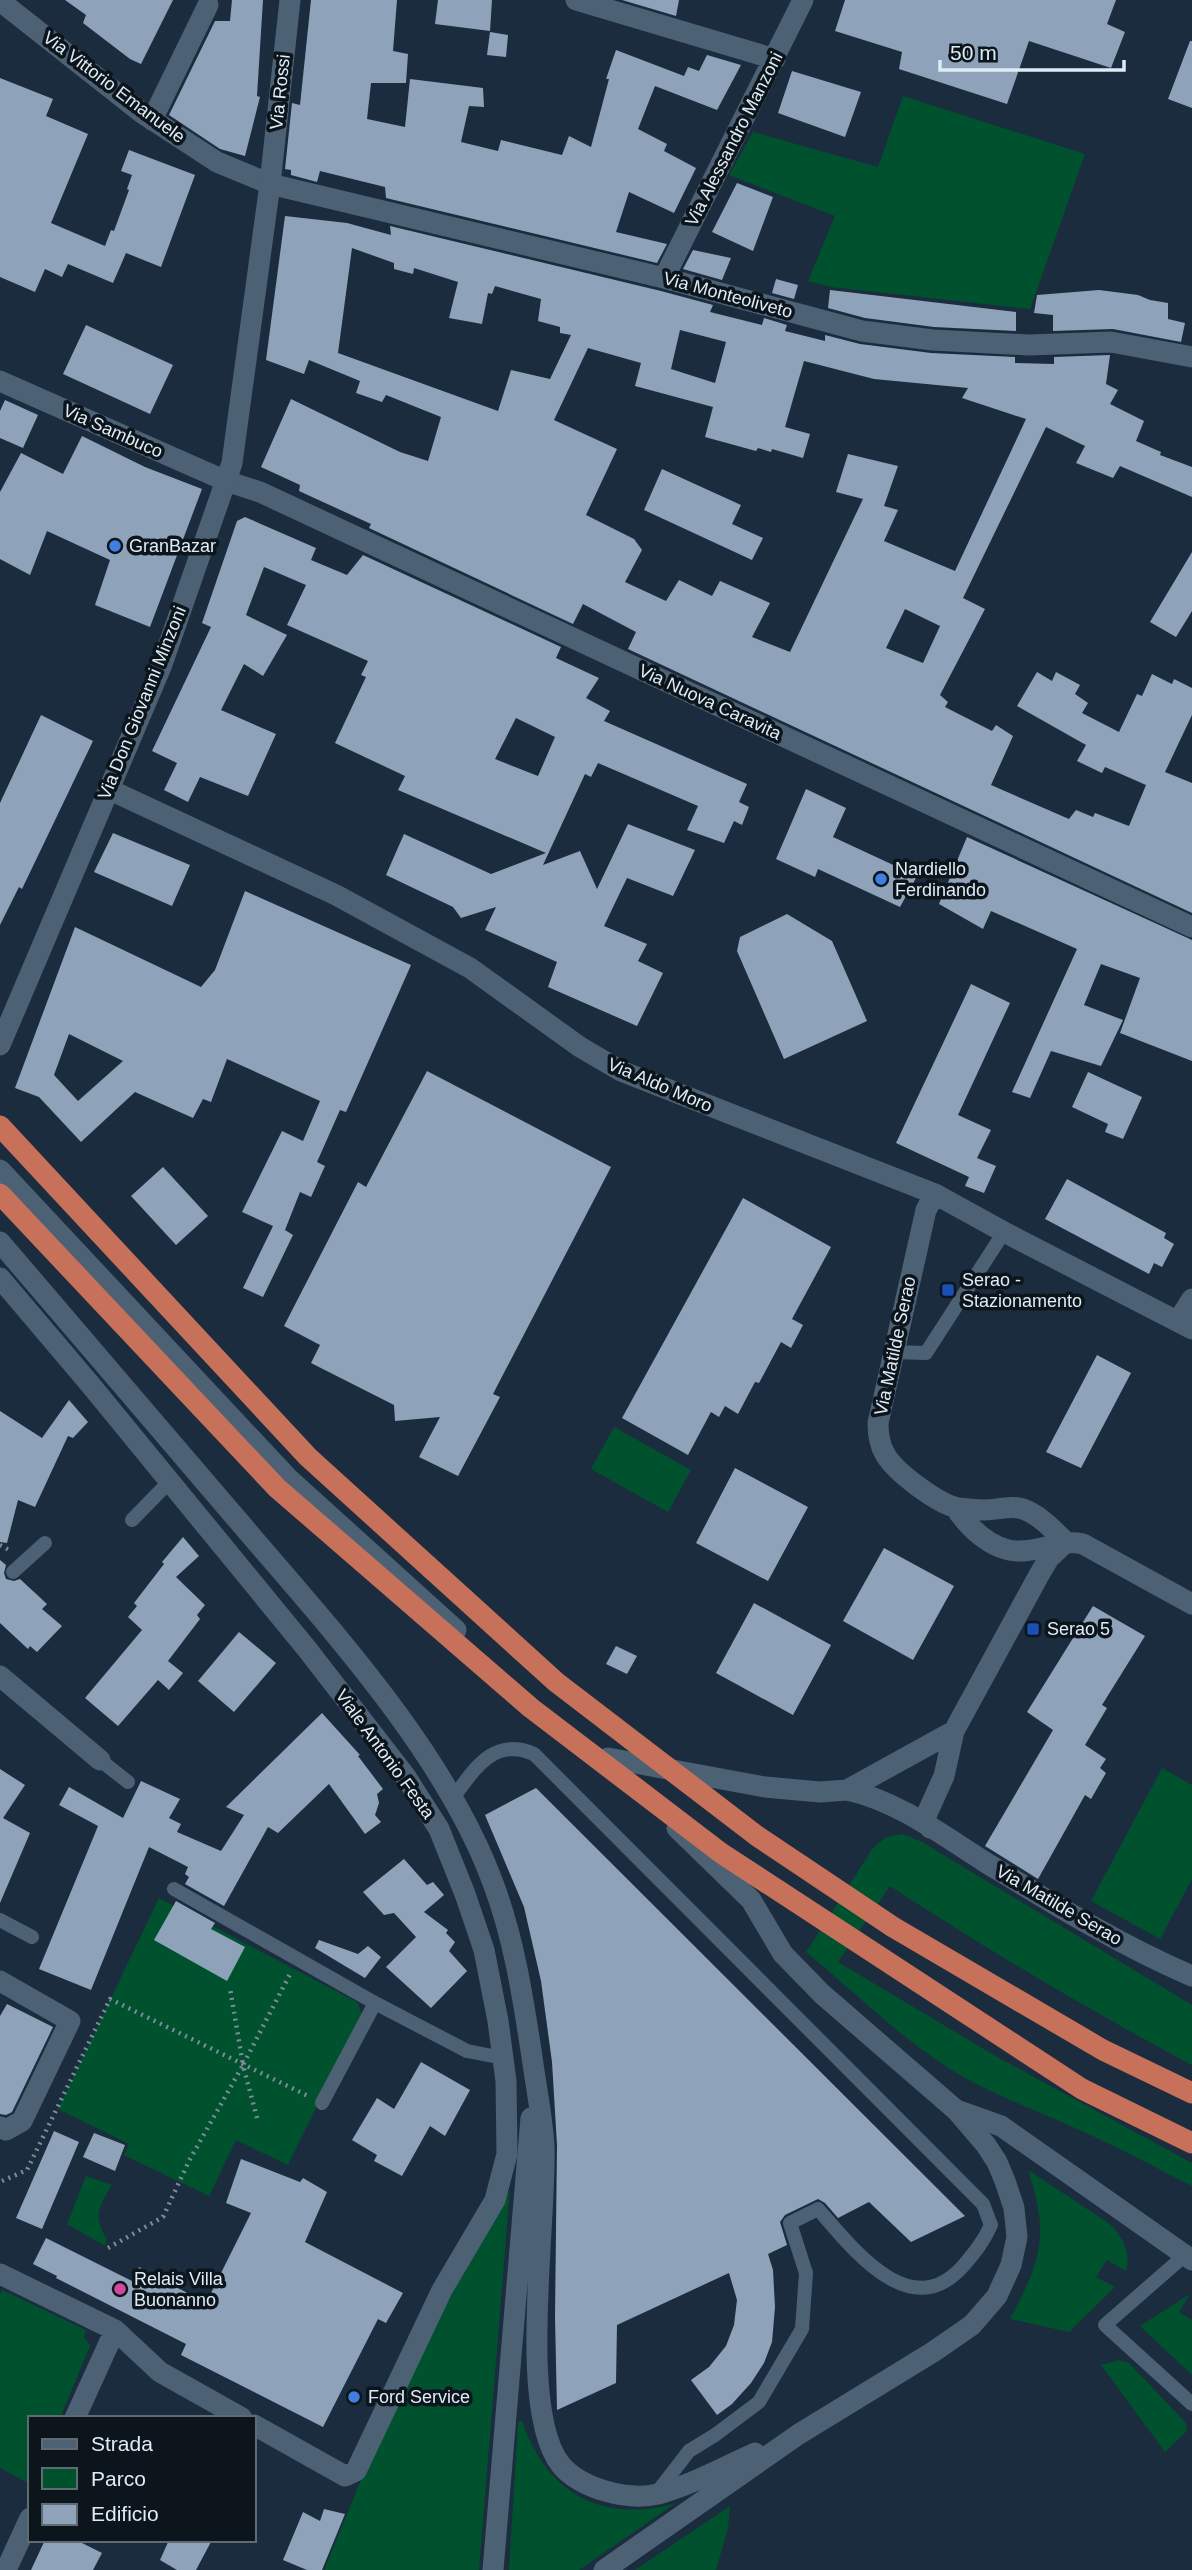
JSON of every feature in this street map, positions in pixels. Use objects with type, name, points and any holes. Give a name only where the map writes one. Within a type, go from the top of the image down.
[{"type":"highway","points":[[0,1126],[308,1457],[556,1682],[757,1836],[892,1927],[1103,2050],[1192,2093]]},
{"type":"highway","points":[[0,1194],[277,1488],[520,1699],[720,1853],[1082,2089],[1192,2143]]},
{"type":"street","name":"Via Rossi","points":[[270,184],[290,0]]},
{"type":"street","points":[[576,0],[775,59]]},
{"type":"street","name":"Via Alessandro Manzoni","points":[[664,278],[803,0]]},
{"type":"street","name":"Via Vittorio Emanuele","points":[[6,2],[152,120],[217,162],[270,184]]},
{"type":"street","points":[[152,120],[208,5]]},
{"type":"street","name":"Via Monteoliveto","points":[[270,184],[664,278],[862,331],[933,340],[1029,345],[1111,342],[1192,357]]},
{"type":"street","name":"Via Don Giovanni Minzoni","points":[[0,1045],[161,667],[232,463],[270,184]]},
{"type":"street","name":"Via Sambuco","points":[[0,381],[226,481]]},
{"type":"street","name":"Via Nuova Caravita","points":[[226,481],[260,492],[1192,927]]},
{"type":"street","name":"Via Aldo Moro","points":[[108,789],[335,895],[470,968],[580,1048],[621,1071],[935,1194],[1185,1325]]},
{"type":"street","points":[[0,1170],[288,1478],[538,1704],[608,1758],[751,1900],[783,1954],[822,1994],[956,2110],[997,2162],[1013,2208],[1017,2237],[1011,2265],[997,2296],[972,2325],[799,2434],[604,2570]]},
{"type":"street","name":"Via Matilde Serao","points":[[935,1194],[926,1210],[878,1423],[878,1438],[894,1466],[925,1491],[955,1507],[1023,1509],[1036,1515],[1066,1542]]},
{"type":"street","points":[[0,1242],[372,1680],[428,1758],[452,1799],[493,1882],[515,1965],[544,2145],[537,2349],[540,2411],[558,2461],[585,2483],[613,2494],[655,2495],[799,2434]]},
{"type":"street","name":"Viale Antonio Festa","points":[[0,1278],[307,1649],[406,1777],[439,1829],[484,1951],[498,2021],[506,2081],[507,2154],[495,2200],[442,2290],[356,2472],[345,2476],[256,2425]]},
{"type":"street","points":[[1185,1325],[1192,1299]]},
{"type":"street","name":"Via Matilde Serao","points":[[955,1507],[968,1527],[1002,1548],[1017,1551],[1066,1542],[1083,1544],[1192,1604]]},
{"type":"street","points":[[930,1828],[925,1818],[944,1776],[954,1731],[1049,1558],[1066,1542]]},
{"type":"street","points":[[0,1676],[100,1760]]},
{"type":"street","points":[[608,1758],[765,1787],[820,1792],[848,1790],[954,1731]]},
{"type":"street","name":"Via Matilde Serao","points":[[848,1790],[876,1798],[1111,1936],[1192,1976]]},
{"type":"street","points":[[0,1981],[70,2021],[22,2121],[6,2130],[0,2127]]},
{"type":"street","points":[[493,2570],[535,2078]]},
{"type":"street","points":[[956,2110],[1001,2126],[1188,2258]]},
{"type":"street","points":[[0,2274],[115,2330],[160,2372],[238,2416]]},
{"type":"street","points":[[76,2416],[115,2330]]},
{"type":"street","points":[[6,2570],[28,2522]]},
{"type":"lane","points":[[893,1352],[926,1353],[1003,1232]]},
{"type":"lane","points":[[132,1520],[170,1481]]},
{"type":"lane","points":[[13,1572],[44,1544]]},
{"type":"lane","points":[[452,1799],[485,1757],[508,1749],[521,1748],[534,1754],[983,2204],[991,2225],[984,2241],[951,2280],[925,2288],[901,2285],[863,2261],[818,2209],[790,2223],[806,2273],[802,2329],[758,2402],[689,2451],[655,2495]]},
{"type":"lane","points":[[100,1760],[128,1782]]},
{"type":"lane","points":[[174,1889],[375,2003],[467,2051],[503,2058]]},
{"type":"lane","points":[[0,1920],[33,1937]]},
{"type":"lane","points":[[322,2103],[375,2003]]},
{"type":"lane","points":[[1188,2258],[1105,2325],[1192,2404]]},
{"type":"path","points":[[108,2248],[163,2217],[188,2161],[243,2065],[298,1959]]},
{"type":"path","points":[[230,1988],[243,2065],[257,2118]]},
{"type":"path","points":[[2,2181],[27,2170],[110,1999],[322,2103]]},
{"type":"green space","points":[[903,96],[1085,154],[1030,309],[831,287],[808,281],[835,216],[729,175],[753,132],[878,167]]},
{"type":"green space","points":[[614,1427],[691,1470],[668,1512],[591,1469]]},
{"type":"green space","points":[[1162,1768],[1192,1785],[1192,1879],[1160,1939],[1091,1901]]},
{"type":"green space","points":[[903,1834],[922,1842],[1192,2005],[1192,2065],[1039,1979],[890,1886],[838,1962],[999,2058],[1192,2163],[1192,2186],[1106,2142],[988,2090],[954,2072],[904,2036],[806,1952],[873,1848],[886,1837]]},
{"type":"green space","points":[[159,1898],[357,2002],[362,2014],[288,2165],[236,2140],[209,2196],[124,2155],[129,2144],[58,2109]]},
{"type":"green space","points":[[1028,2170],[1110,2224],[1119,2234],[1127,2252],[1126,2271],[1107,2260],[1096,2277],[1115,2287],[1069,2332],[1010,2319],[1029,2280],[1039,2247],[1039,2213]]},
{"type":"green space","points":[[86,2176],[112,2185],[99,2212],[100,2224],[107,2240],[105,2246],[67,2224]]},
{"type":"green space","points":[[510,2189],[479,2570],[324,2570],[397,2396]]},
{"type":"green space","points":[[2,2290],[86,2330],[84,2337],[90,2346],[61,2416],[28,2416],[28,2483],[0,2468]]},
{"type":"green space","points":[[1190,2294],[1179,2312],[1192,2320],[1192,2375],[1140,2326]]},
{"type":"green space","points":[[1119,2360],[1129,2363],[1186,2423],[1187,2431],[1165,2452],[1101,2365]]},
{"type":"green space","points":[[522,2421],[546,2468],[562,2485],[581,2497],[601,2506],[624,2509],[676,2503],[579,2570],[509,2570],[518,2422]]},
{"type":"green space","points":[[730,2506],[728,2528],[716,2570],[635,2570]]},
{"type":"building","points":[[65,0],[173,0],[141,64],[130,59],[83,23],[86,15]]},
{"type":"building","points":[[232,0],[263,0],[257,96],[260,97],[245,156],[220,149],[169,115],[215,21],[230,21]]},
{"type":"building","points":[[311,0],[397,0],[393,51],[408,54],[406,83],[371,83],[367,119],[405,127],[410,79],[483,88],[484,107],[469,106],[461,142],[498,151],[501,140],[562,155],[569,136],[591,147],[609,79],[606,79],[616,50],[684,76],[688,67],[699,71],[707,55],[741,65],[717,110],[655,86],[638,129],[667,144],[664,151],[696,168],[674,213],[629,192],[616,232],[667,244],[657,263],[386,198],[385,187],[320,171],[317,182],[291,175],[291,170],[285,169],[292,103],[300,105]]},
{"type":"building","points":[[438,0],[492,0],[490,31],[435,24]]},
{"type":"building","points":[[622,0],[679,0],[676,16]]},
{"type":"building","points":[[845,0],[1116,0],[1107,24],[1125,32],[1111,68],[1029,41],[1007,104],[899,69],[902,52],[835,31]]},
{"type":"building","points":[[490,32],[508,35],[506,57],[487,55]]},
{"type":"building","points":[[1192,41],[1192,108],[1168,99]]},
{"type":"building","points":[[792,71],[861,92],[845,137],[778,113]]},
{"type":"building","points":[[0,78],[53,99],[46,116],[88,134],[51,223],[105,246],[111,230],[114,231],[129,190],[127,189],[132,175],[121,171],[129,150],[195,175],[161,267],[126,253],[113,283],[68,264],[62,277],[45,269],[35,292],[0,277]]},
{"type":"building","points":[[737,183],[773,197],[753,251],[712,232]]},
{"type":"building","points":[[285,216],[347,223],[391,235],[390,226],[661,291],[713,305],[710,312],[762,325],[764,318],[787,325],[785,331],[825,341],[825,335],[860,344],[931,353],[1015,357],[1015,363],[1054,364],[1054,357],[1110,355],[1106,384],[1118,390],[1110,404],[1144,421],[1136,441],[1161,452],[1160,455],[1192,467],[1192,497],[1120,466],[1113,478],[1076,463],[1085,446],[1046,427],[963,598],[985,609],[940,695],[948,702],[945,707],[992,731],[996,725],[1013,736],[991,785],[1069,819],[1076,810],[1093,817],[1095,813],[1129,826],[1146,785],[1105,767],[1102,773],[1077,761],[1086,745],[1017,706],[1037,672],[1052,681],[1056,672],[1080,685],[1075,694],[1088,703],[1082,713],[1119,732],[1137,694],[1142,696],[1152,674],[1172,684],[1174,679],[1192,688],[1192,715],[1165,772],[1192,783],[1192,913],[628,649],[636,632],[583,604],[573,624],[369,528],[371,524],[299,491],[300,485],[261,467],[291,399],[400,452],[428,461],[441,417],[386,395],[382,402],[356,393],[360,381],[309,360],[304,374],[266,360]],"holes":[[[352,248],[394,263],[394,269],[413,274],[414,268],[458,282],[449,318],[482,324],[488,293],[492,294],[495,286],[541,299],[538,321],[560,327],[560,333],[571,335],[550,379],[511,370],[498,411],[338,353]],[[680,330],[726,342],[715,383],[671,369]],[[588,348],[641,363],[635,386],[713,407],[705,437],[756,451],[758,448],[771,452],[772,449],[803,458],[810,434],[785,427],[804,361],[874,379],[968,388],[962,398],[1026,419],[955,571],[884,541],[898,510],[884,506],[898,466],[848,454],[836,492],[863,499],[790,652],[752,637],[770,603],[720,581],[712,596],[679,580],[666,601],[625,582],[642,550],[634,539],[586,515],[617,449],[554,420]],[[905,609],[940,626],[923,663],[886,648]]]},
{"type":"building","points":[[693,250],[731,258],[722,280],[683,269]]},
{"type":"building","points":[[776,279],[798,285],[794,299],[772,293]]},
{"type":"building","points":[[830,290],[1016,312],[1016,331],[934,327],[865,318],[828,308]]},
{"type":"building","points":[[1099,290],[1138,295],[1168,303],[1168,319],[1185,323],[1181,342],[1113,329],[1053,331],[1053,315],[1034,313],[1037,295]]},
{"type":"building","points":[[86,325],[173,365],[150,414],[63,374]]},
{"type":"building","points":[[5,400],[38,415],[23,448],[0,438],[0,411]]},
{"type":"building","points":[[82,436],[145,467],[202,489],[150,627],[95,605],[110,560],[47,531],[30,575],[0,559],[0,492],[21,453],[63,474]]},
{"type":"building","points":[[662,469],[741,505],[732,524],[763,538],[752,560],[644,510]]},
{"type":"building","points":[[245,517],[316,548],[311,560],[347,575],[363,555],[561,647],[556,658],[599,678],[586,698],[610,711],[604,721],[747,784],[739,802],[749,807],[742,825],[734,821],[724,843],[687,830],[698,806],[598,763],[591,777],[585,774],[543,865],[580,851],[597,889],[628,824],[695,850],[673,896],[627,878],[604,926],[647,944],[638,961],[663,973],[637,1026],[548,987],[557,962],[485,930],[496,907],[461,918],[453,907],[386,875],[404,834],[491,874],[546,853],[398,790],[405,776],[335,743],[366,677],[361,675],[368,661],[287,625],[306,585],[264,567],[246,615],[287,635],[263,676],[244,664],[221,710],[276,734],[248,796],[200,777],[188,802],[164,790],[177,763],[152,751],[211,627],[202,623],[237,521]],"holes":[[[516,718],[555,737],[538,776],[495,759]]]},
{"type":"building","points":[[1192,552],[1192,611],[1176,637],[1150,622]]},
{"type":"building","points":[[41,715],[93,741],[22,889],[19,887],[0,925],[0,803]]},
{"type":"building","points":[[806,789],[846,808],[833,837],[917,876],[900,907],[818,869],[815,877],[776,859]]},
{"type":"building","points":[[113,833],[190,865],[172,906],[94,872]]},
{"type":"building","points":[[967,837],[1192,940],[1192,1061],[1120,1033],[1140,978],[1101,964],[1084,1005],[1123,1020],[1101,1066],[1051,1051],[1030,1098],[1012,1092],[1077,949],[991,911],[983,929],[939,904]]},
{"type":"building","points":[[245,891],[411,965],[346,1112],[340,1110],[317,1162],[325,1166],[311,1197],[300,1192],[285,1230],[293,1235],[263,1297],[243,1288],[273,1226],[242,1212],[282,1131],[303,1141],[320,1101],[227,1059],[211,1102],[203,1099],[193,1118],[135,1092],[81,1142],[39,1097],[15,1088],[75,927],[201,987],[215,970]],"holes":[[[69,1034],[123,1061],[78,1101],[54,1075]]]},
{"type":"building","points":[[787,914],[832,941],[867,1021],[784,1059],[737,951],[740,937]]},
{"type":"building","points":[[971,984],[1010,1003],[958,1115],[991,1130],[977,1158],[996,1166],[984,1193],[965,1186],[969,1177],[896,1143]]},
{"type":"building","points":[[427,1071],[611,1167],[493,1394],[500,1397],[458,1476],[419,1457],[440,1417],[395,1421],[394,1405],[311,1363],[320,1345],[284,1326],[358,1182],[366,1187]]},
{"type":"building","points":[[1088,1072],[1142,1097],[1123,1139],[1105,1132],[1108,1124],[1072,1107]]},
{"type":"building","points":[[163,1167],[208,1216],[176,1245],[131,1196]]},
{"type":"building","points":[[1067,1179],[1166,1233],[1164,1238],[1174,1244],[1162,1267],[1154,1263],[1149,1274],[1045,1219]]},
{"type":"building","points":[[743,1198],[831,1247],[792,1319],[803,1325],[791,1348],[781,1342],[759,1383],[755,1382],[738,1414],[725,1406],[719,1417],[711,1412],[688,1455],[622,1418]]},
{"type":"building","points":[[1097,1355],[1131,1373],[1081,1468],[1046,1452]]},
{"type":"building","points":[[69,1400],[88,1422],[73,1438],[68,1436],[35,1507],[18,1500],[7,1543],[0,1542],[0,1411],[42,1438]]},
{"type":"building","points":[[735,1468],[808,1507],[768,1581],[696,1543]]},
{"type":"building","points":[[183,1537],[199,1556],[176,1577],[205,1605],[197,1615],[200,1619],[168,1661],[183,1673],[169,1690],[158,1680],[118,1726],[85,1698],[142,1630],[128,1617],[137,1606],[134,1603]]},
{"type":"building","points":[[884,1548],[954,1586],[913,1660],[843,1621]]},
{"type":"building","points":[[0,1560],[6,1565],[6,1579],[20,1579],[47,1604],[42,1609],[62,1626],[37,1652],[30,1646],[28,1649],[0,1623]]},
{"type":"building","points":[[754,1603],[831,1645],[793,1715],[716,1673]]},
{"type":"building","points":[[1093,1606],[1145,1636],[1102,1705],[1107,1708],[1085,1745],[1106,1759],[1100,1768],[1106,1773],[1091,1799],[1085,1795],[1038,1879],[985,1846],[1053,1730],[1027,1712]]},
{"type":"building","points":[[239,1632],[276,1663],[234,1712],[198,1681]]},
{"type":"building","points":[[616,1646],[637,1656],[627,1674],[606,1664]]},
{"type":"building","points":[[322,1713],[360,1755],[358,1756],[383,1789],[377,1794],[379,1803],[375,1815],[381,1822],[365,1834],[329,1784],[278,1833],[268,1827],[224,1906],[185,1884],[189,1877],[185,1874],[188,1867],[149,1847],[91,1990],[39,1969],[98,1826],[59,1805],[69,1787],[123,1818],[141,1781],[180,1799],[169,1818],[181,1824],[177,1832],[221,1851],[244,1815],[226,1807]]},
{"type":"building","points":[[0,1769],[25,1785],[3,1818],[30,1833],[0,1903]]},
{"type":"building","points":[[536,1788],[965,2216],[911,2242],[869,2202],[838,2218],[818,2199],[785,2215],[780,2222],[787,2245],[768,2254],[773,2270],[775,2307],[772,2342],[764,2363],[751,2383],[732,2404],[717,2415],[691,2380],[709,2367],[726,2346],[734,2325],[737,2300],[729,2273],[617,2325],[616,2383],[557,2410],[557,2145],[552,2062],[541,1981],[524,1907],[485,1815]]},
{"type":"building","points":[[404,1859],[427,1885],[433,1882],[444,1895],[424,1912],[448,1930],[446,1933],[455,1942],[449,1951],[467,1971],[431,2008],[386,1967],[416,1937],[394,1913],[384,1915],[363,1892]]},
{"type":"building","points":[[176,1901],[215,1923],[211,1929],[245,1947],[227,1981],[154,1940]]},
{"type":"building","points":[[319,1940],[358,1954],[368,1946],[381,1957],[365,1978],[315,1948]]},
{"type":"building","points":[[7,2004],[53,2027],[12,2112],[6,2115],[0,2114],[0,2016]]},
{"type":"building","points":[[421,2062],[470,2090],[445,2136],[430,2126],[402,2176],[374,2161],[377,2155],[352,2140],[377,2098],[394,2109]]},
{"type":"building","points":[[54,2131],[79,2142],[42,2229],[16,2218]]},
{"type":"building","points":[[94,2133],[125,2145],[115,2171],[83,2157]]},
{"type":"building","points":[[241,2159],[300,2182],[303,2178],[327,2192],[305,2242],[403,2293],[386,2323],[378,2319],[323,2427],[181,2355],[186,2344],[33,2264],[46,2238],[132,2281],[139,2267],[206,2303],[251,2213],[226,2203]]},
{"type":"building","points":[[324,2509],[345,2514],[322,2570],[307,2570],[283,2560],[303,2512],[320,2521]]},
{"type":"building","points":[[44,2542],[80,2542],[102,2553],[93,2570],[31,2570]]},
{"type":"building","points":[[168,2542],[211,2542],[196,2570],[177,2570],[160,2560]]},
{"type":"place","name":"GranBazar","points":[[115,546]]},
{"type":"place","name":"Nardiello Ferdinando","points":[[881,879]]},
{"type":"place","name":"Serao - Stazionamento","points":[[948,1290]]},
{"type":"place","name":"Serao 5","points":[[1033,1629]]},
{"type":"place","name":"Relais Villa Buonanno","points":[[120,2289]]},
{"type":"place","name":"Ford Service","points":[[354,2397]]}]
